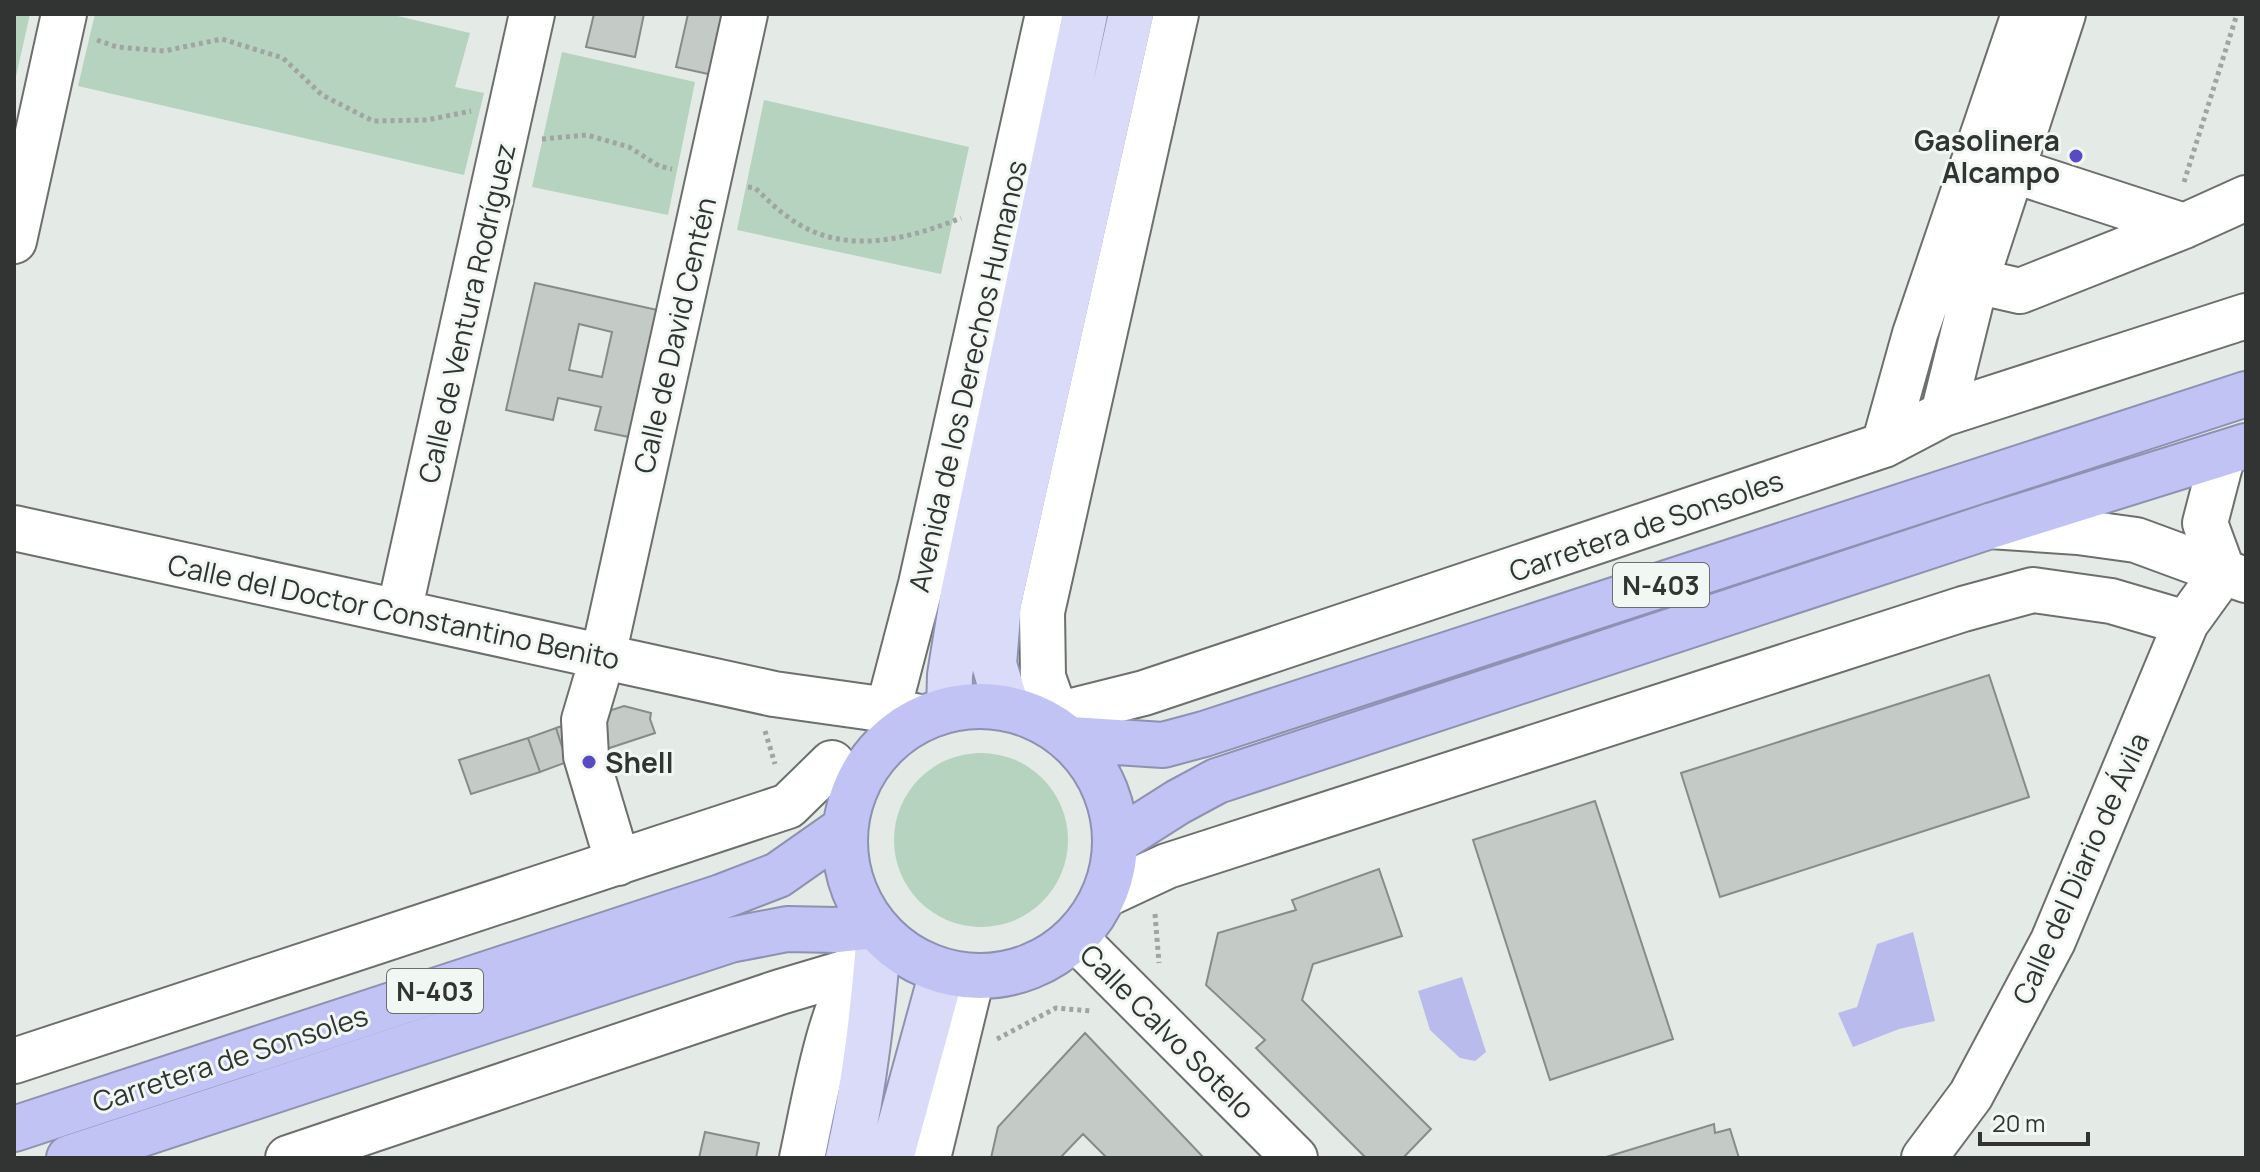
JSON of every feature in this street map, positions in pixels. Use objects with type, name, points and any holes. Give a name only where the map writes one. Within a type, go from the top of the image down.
[{"type":"highway","name":"N-403","points":[[845,799],[867,766],[913,718],[974,704],[1053,714],[1163,745],[2246,394]]},
{"type":"highway","name":"N-403","points":[[1115,842],[1217,781],[1990,526],[2235,450]]},
{"type":"highway","points":[[845,799],[846,863],[877,947],[957,974],[1010,973],[1045,960],[1075,938],[1092,918],[1105,895],[1113,869],[1115,842],[1110,802],[1094,766],[1053,714]]},
{"type":"highway","name":"Carretera de Sonsoles","points":[[14,1129],[721,897],[778,875],[845,799]]},
{"type":"highway","name":"Carretera de Sonsoles","points":[[69,1158],[730,940],[787,929],[836,930],[877,947]]},
{"type":"main road","name":"Avenida de los Derechos Humanos","points":[[913,718],[950,675],[963,594],[1085,14]]},
{"type":"main road","points":[[1053,714],[994,664],[999,603],[1131,14]]},
{"type":"main road","points":[[848,1158],[859,1108],[854,1023],[877,947]]},
{"type":"main road","points":[[891,1158],[900,1116],[957,974]]},
{"type":"street","points":[[14,241],[64,14]]},
{"type":"street","name":"Calle de Ventura Rodríguez","points":[[399,612],[532,14]]},
{"type":"street","name":"Calle de David Centén","points":[[618,863],[586,756],[584,720],[603,656],[745,14]]},
{"type":"street","name":"Avenida de los Derechos Humanos","points":[[913,718],[921,584],[1048,14]]},
{"type":"street","points":[[1053,714],[1042,612],[1176,14]]},
{"type":"street","points":[[1884,445],[1915,334],[2024,14]]},
{"type":"street","points":[[1943,414],[1976,281],[2063,14]]},
{"type":"street","points":[[2012,170],[2177,224]]},
{"type":"street","points":[[1976,281],[2020,291],[2246,198]]},
{"type":"street","name":"Carretera de Sonsoles","points":[[1053,714],[1144,693],[1884,445],[1943,414],[2246,316]]},
{"type":"street","points":[[2235,450],[2205,523],[2235,576]]},
{"type":"street","points":[[1990,526],[2078,532],[2136,540],[2235,576]]},
{"type":"street","name":"Calle del Doctor Constantino Benito","points":[[14,528],[774,694],[913,718]]},
{"type":"street","name":"Calle del Diario de Ávila","points":[[1924,1158],[1971,1095],[2053,941],[2186,623],[2235,576]]},
{"type":"street","points":[[1105,895],[1167,866],[1963,609],[2033,590],[2111,601],[2186,623]]},
{"type":"street","name":"Calle del Doctor Constantino Benito","points":[[774,694],[816,725],[845,799]]},
{"type":"street","points":[[14,1061],[788,806],[845,799]]},
{"type":"street","name":"Calle Calvo Sotelo","points":[[1075,938],[1295,1158]]},
{"type":"street","points":[[288,1158],[780,992],[877,947]]},
{"type":"street","points":[[928,1158],[957,974]]},
{"type":"street","points":[[780,992],[854,1023],[802,1158]]},
{"type":"path","points":[[2177,224],[2237,14]]},
{"type":"green space","points":[[14,14],[30,14],[14,85]]},
{"type":"green space","points":[[95,14],[389,14],[470,33],[455,87],[484,93],[464,175],[78,86]]},
{"type":"green space","points":[[562,52],[695,82],[668,215],[532,187]]},
{"type":"green space","points":[[764,100],[969,147],[941,274],[737,230]]},
{"type":"green space","points":[[981,753],[1014,760],[1043,778],[1061,807],[1068,840],[1061,873],[1043,902],[1014,920],[981,927],[948,920],[919,902],[901,873],[894,840],[901,807],[919,778],[948,760]]},
{"type":"water","points":[[1913,932],[1935,1021],[1899,1029],[1853,1047],[1838,1013],[1857,1007],[1877,944]]},
{"type":"water","points":[[1462,977],[1486,1052],[1475,1061],[1460,1058],[1430,1030],[1418,991]]},
{"type":"building","points":[[594,14],[644,14],[635,57],[586,47]]},
{"type":"building","points":[[688,14],[736,14],[722,77],[676,67]]},
{"type":"building","points":[[535,283],[671,313],[643,440],[595,430],[601,407],[558,398],[553,420],[506,410]],"holes":[[[579,324],[612,332],[602,377],[569,370]]]},
{"type":"building","points":[[1989,675],[2029,797],[1720,897],[1681,773]]},
{"type":"building","points":[[624,706],[651,713],[655,733],[567,762],[556,728]]},
{"type":"building","points":[[556,728],[567,762],[540,772],[528,738]]},
{"type":"building","points":[[528,738],[540,772],[471,794],[459,760]]},
{"type":"building","points":[[1595,801],[1673,1039],[1550,1080],[1473,840]]},
{"type":"building","points":[[1379,869],[1402,936],[1313,964],[1302,1000],[1431,1129],[1403,1158],[1366,1158],[1256,1048],[1265,1040],[1206,985],[1218,933],[1296,910],[1292,900]]},
{"type":"building","points":[[1085,1033],[1204,1158],[1107,1158],[1083,1134],[1060,1158],[991,1158],[998,1127]]},
{"type":"building","points":[[1714,1124],[1715,1133],[1730,1129],[1739,1158],[1603,1158]]},
{"type":"building","points":[[705,1132],[759,1143],[756,1158],[699,1158]]},
{"type":"place","name":"Gasolinera Alcampo","points":[[2076,156]]},
{"type":"place","name":"Shell","points":[[589,762]]}]
